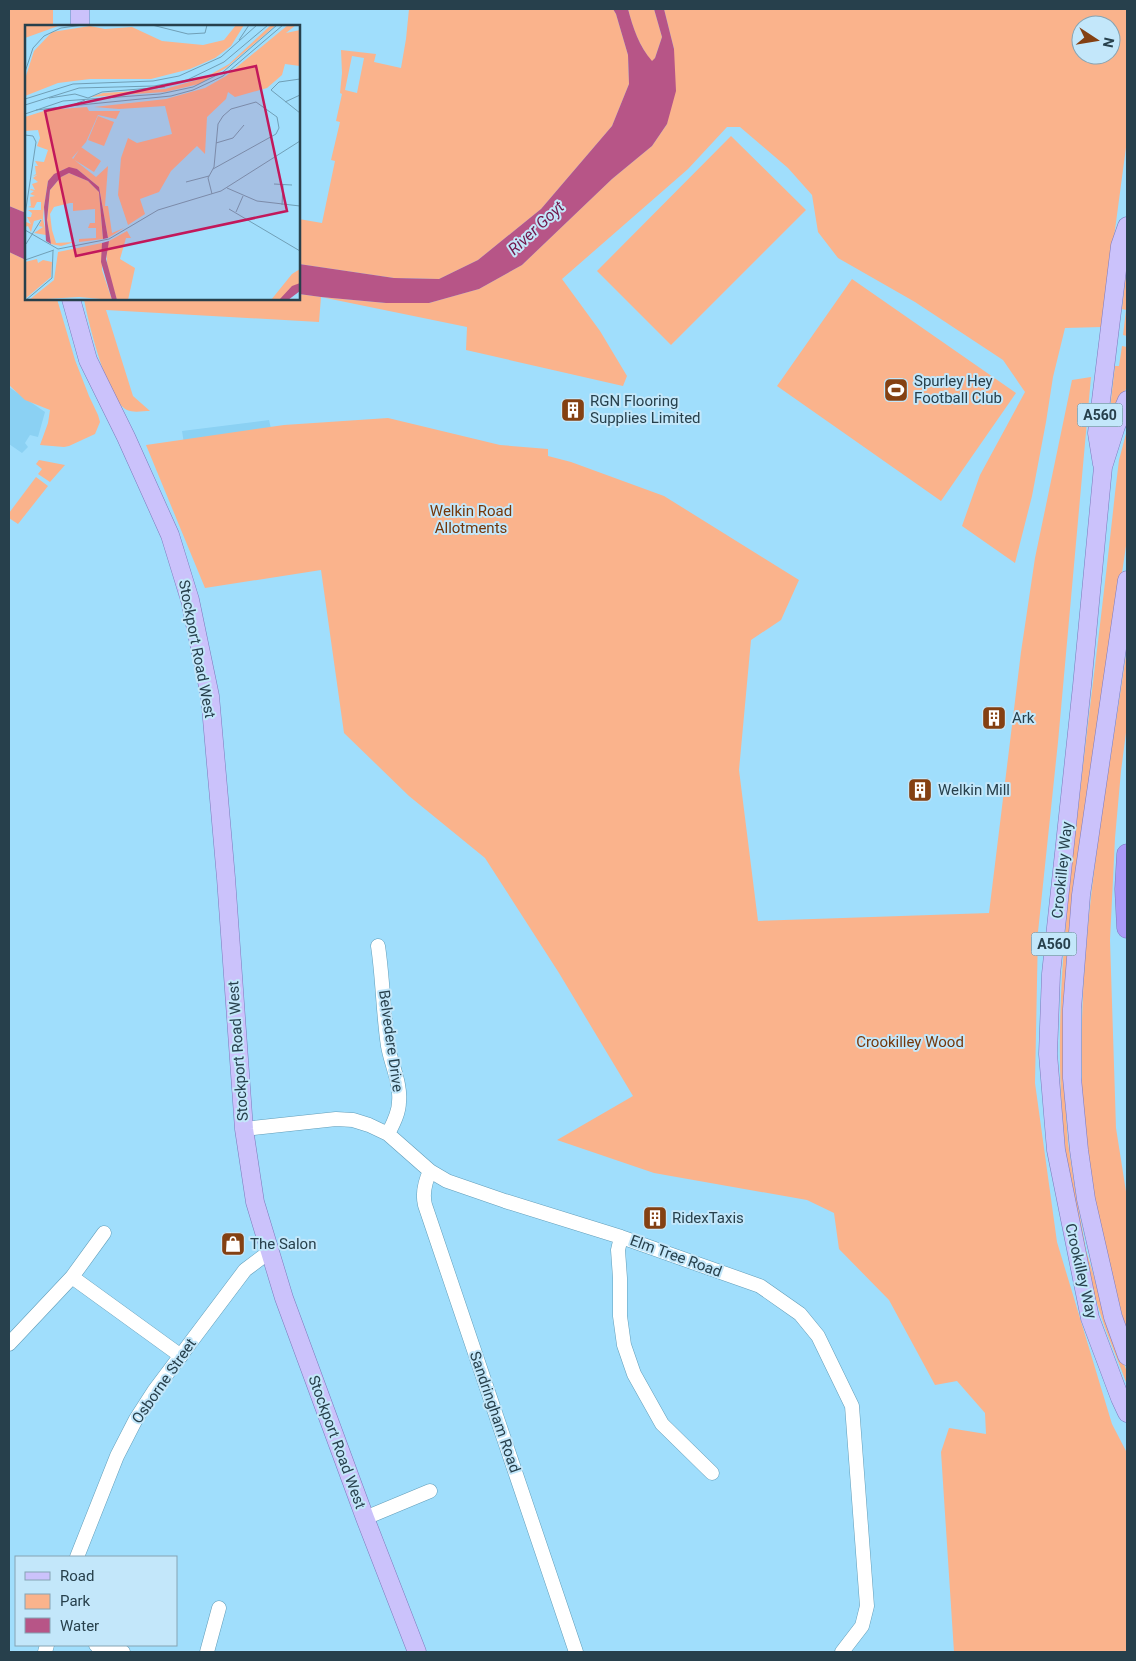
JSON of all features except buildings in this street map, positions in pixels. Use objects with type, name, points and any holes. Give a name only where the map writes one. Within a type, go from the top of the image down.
[{"type":"highway","points":[[1127,854],[1125,889],[1127,928]]},
{"type":"main road","points":[[80,9],[80,25]]},
{"type":"main road","name":"Crookilley Way","points":[[1103,467],[1097,432],[1120,246],[1127,226]]},
{"type":"main road","name":"Stockport Road West","points":[[71,300],[91,368],[126,437],[170,535],[190,600],[210,696],[226,878],[244,1129],[255,1202],[284,1298],[365,1518],[417,1652]]},
{"type":"main road","name":"Crookilley Way","points":[[1127,400],[1116,426],[1103,467],[1051,974],[1048,1054],[1056,1150],[1090,1318],[1127,1412]]},
{"type":"main road","name":"Crookilley Way","points":[[1127,580],[1081,895],[1072,1008],[1072,1078],[1086,1199],[1113,1317],[1127,1356]]},
{"type":"street","name":"Belvedere Drive","points":[[378,946],[386,1033],[399,1094],[396,1119],[388,1134]]},
{"type":"street","name":"Elm Tree Road","points":[[244,1129],[336,1119],[353,1120],[370,1125],[388,1134],[430,1171],[447,1181],[621,1237],[760,1286],[800,1314],[818,1336],[852,1406],[866,1606],[862,1626],[842,1652]]},
{"type":"street","name":"Sandringham Road","points":[[430,1171],[426,1179],[424,1191],[426,1205],[576,1652]]},
{"type":"street","points":[[9,1344],[72,1277],[104,1233]]},
{"type":"street","points":[[621,1237],[618,1250],[620,1316],[624,1345],[634,1374],[662,1424],[712,1473]]},
{"type":"street","name":"Osborne Street","points":[[77,1556],[121,1448],[154,1391],[245,1270],[269,1252]]},
{"type":"street","points":[[72,1277],[181,1356]]},
{"type":"street","points":[[365,1518],[430,1491]]},
{"type":"street","points":[[207,1652],[219,1608]]},
{"type":"street","points":[[100,1646],[123,1652]]},
{"type":"shaded area","points":[[9,387],[45,412],[38,437],[30,435],[25,443],[28,447],[22,453],[9,444]]},
{"type":"shaded area","points":[[269,420],[274,442],[189,475],[182,431]]},
{"type":"green space","points":[[9,9],[53,9],[53,25],[25,25],[25,213],[9,206]]},
{"type":"green space","points":[[409,9],[613,9],[628,55],[629,84],[612,126],[541,209],[478,260],[439,279],[394,278],[300,264],[300,219],[322,223],[335,161],[331,160],[340,122],[336,121],[342,94],[340,93],[342,73],[341,50],[376,54],[374,62],[401,68]],"holes":[[[352,56],[364,58],[357,93],[345,90]]]},
{"type":"green space","points":[[628,9],[654,9],[662,37],[652,62],[637,37]]},
{"type":"green space","points":[[664,9],[1127,9],[1127,140],[1102,327],[1065,328],[1053,377],[1032,496],[1015,563],[962,526],[980,475],[1025,392],[1003,360],[915,302],[838,258],[818,232],[812,195],[788,168],[740,127],[727,127],[688,169],[562,279],[600,331],[627,376],[623,386],[466,350],[467,327],[321,297],[386,303],[429,303],[479,289],[522,265],[612,179],[652,146],[667,124],[674,49]]},
{"type":"green space","points":[[731,136],[806,210],[671,345],[597,271]]},
{"type":"green space","points":[[9,252],[25,260],[25,300],[57,300],[75,360],[100,422],[95,434],[64,447],[40,445],[48,423],[50,410],[25,400],[9,385]]},
{"type":"green space","points":[[1127,265],[1127,336],[1123,335],[1126,310],[1122,309]]},
{"type":"green space","name":"Spurley Hey Football Club","points":[[852,279],[1016,393],[941,501],[777,386]]},
{"type":"green space","points":[[300,294],[321,297],[319,322],[106,310],[133,396],[150,411],[138,412],[127,410],[112,392],[84,300],[300,300]]},
{"type":"green space","points":[[1122,346],[1127,347],[1127,387],[1114,412],[1112,412],[1110,409],[1115,366],[1119,366]]},
{"type":"green space","points":[[1091,377],[1058,742],[1038,932],[1035,1083],[1057,1242],[1112,1424],[1127,1453],[1127,1652],[954,1652],[941,1452],[949,1428],[986,1434],[985,1413],[957,1381],[935,1385],[889,1300],[839,1249],[834,1213],[807,1200],[654,1173],[557,1140],[633,1096],[559,973],[485,858],[409,796],[344,733],[321,570],[205,588],[146,445],[284,425],[388,418],[500,445],[548,449],[548,456],[571,462],[664,496],[799,580],[781,620],[751,640],[739,770],[758,921],[989,913],[1021,652],[1035,558],[1072,380]]},
{"type":"green space","points":[[1127,430],[1127,539],[1069,935],[1063,1008],[1063,1072],[1068,1143],[1086,1250],[1106,1317],[1127,1372],[1127,1385],[1096,1301],[1077,1226],[1065,1150],[1060,1046],[1063,967],[1074,848],[1119,460]]},
{"type":"green space","points":[[39,460],[65,465],[50,482],[38,474],[42,469],[36,464]]},
{"type":"green space","points":[[36,477],[48,486],[18,524],[9,518],[9,513]]},
{"type":"green space","points":[[1127,649],[1127,725],[1115,838],[1110,940],[1116,1128],[1127,1198],[1127,1329],[1100,1226],[1087,1154],[1082,1111],[1082,1023],[1084,970],[1095,863]]},
{"type":"water","name":"River Goyt","points":[[613,9],[628,9],[643,49],[652,61],[655,58],[662,37],[654,9],[664,9],[674,49],[676,91],[667,124],[652,146],[612,179],[522,265],[479,289],[429,303],[386,303],[300,294],[300,264],[394,278],[439,279],[478,260],[541,209],[612,126],[629,84],[628,55]]},
{"type":"water","points":[[9,206],[25,213],[25,260],[9,252]]},
{"type":"place","name":"Spurley Hey Football Club","points":[[896,390]]},
{"type":"place","name":"RGN Flooring Supplies Limited","points":[[573,410]]},
{"type":"place","name":"Ark","points":[[994,718]]},
{"type":"place","name":"Welkin Mill","points":[[920,790]]},
{"type":"place","name":"RidexTaxis","points":[[655,1218]]},
{"type":"place","name":"The Salon","points":[[233,1244]]},
{"type":"park label","name":"Welkin Road Allotments","points":[[471,520]]},
{"type":"park label","name":"Crookilley Wood","points":[[910,1042]]}]
